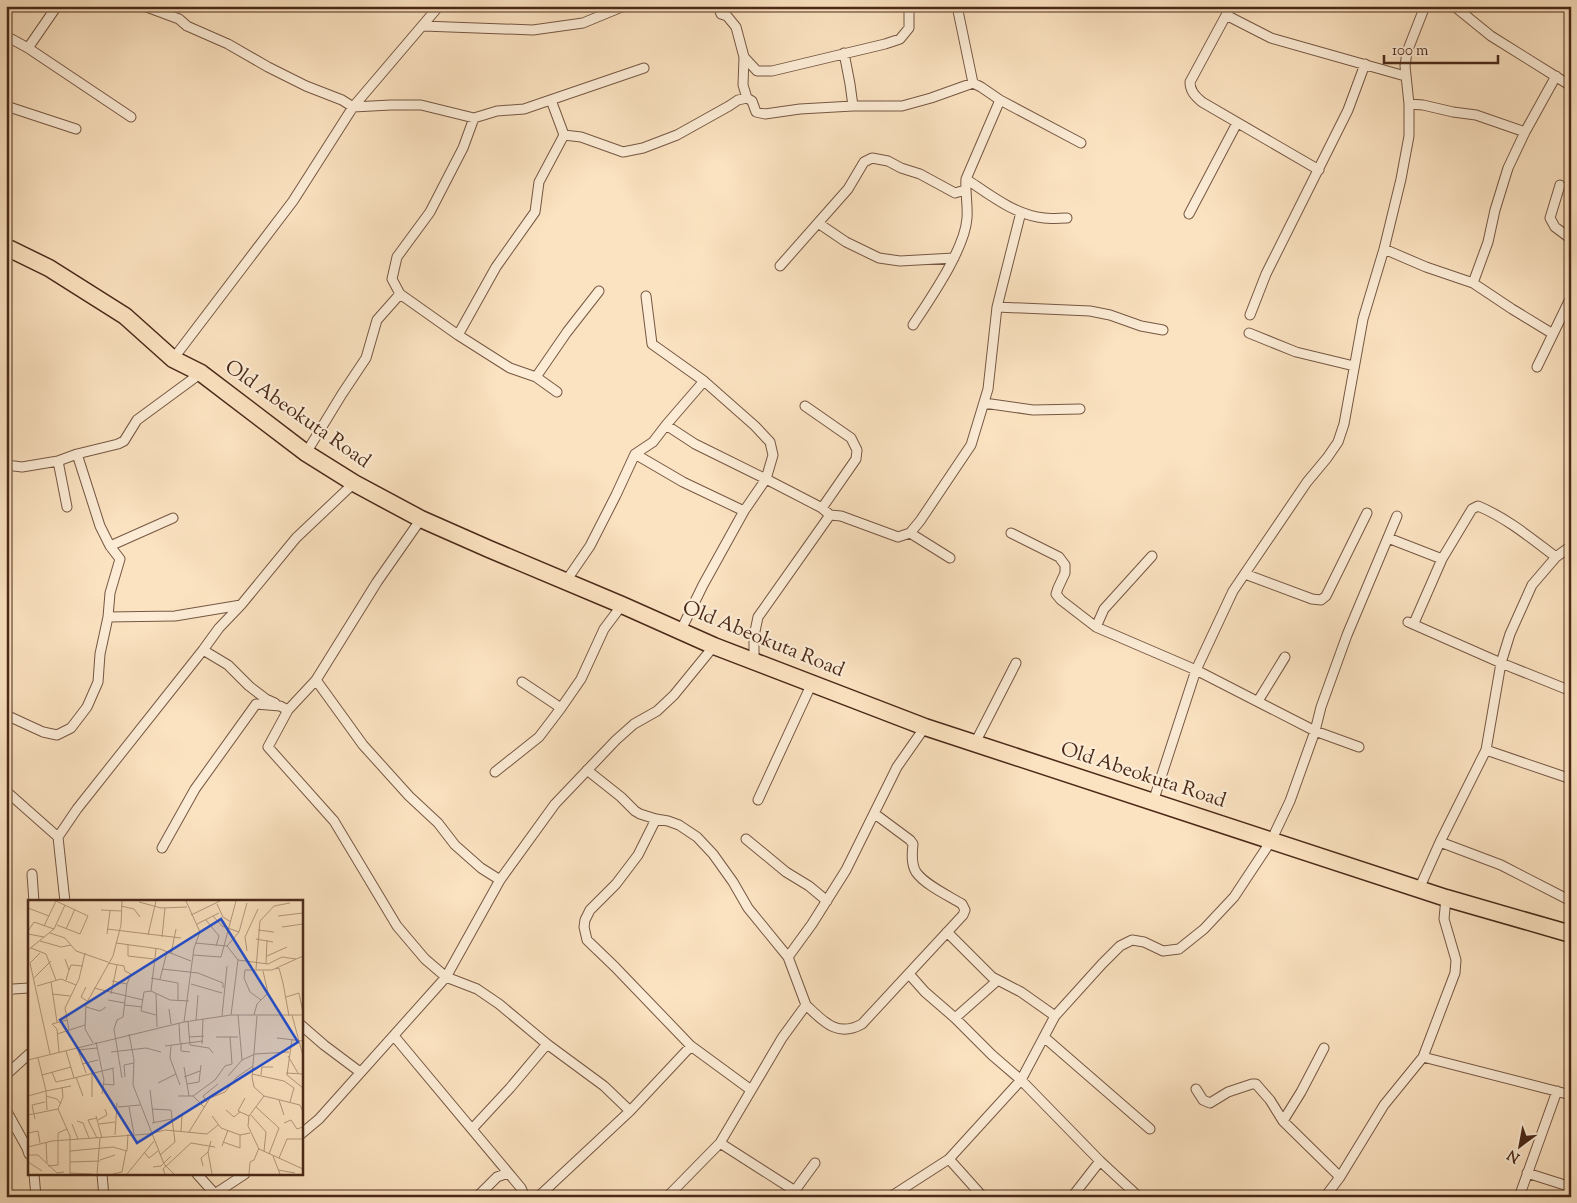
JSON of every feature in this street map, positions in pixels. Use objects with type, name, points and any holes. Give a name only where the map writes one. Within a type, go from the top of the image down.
[{"type":"highway","name":"Old Abeokuta Road","points":[[6,247],[49,268],[124,316],[173,359],[202,373],[306,453],[354,483],[420,519],[681,630],[714,646],[812,682],[925,727],[1446,898],[1571,934]]},
{"type":"street","points":[[28,48],[57,6]]},
{"type":"street","points":[[144,6],[180,19],[187,26],[228,44],[306,86],[342,100],[353,108],[421,105],[474,118],[496,110],[524,109],[644,68]]},
{"type":"street","points":[[173,359],[293,201],[353,108],[439,6]]},
{"type":"street","points":[[423,26],[533,30],[583,22],[624,6]]},
{"type":"street","points":[[718,6],[721,14],[728,16],[736,27],[744,57],[743,85],[747,98],[752,101],[756,112],[765,114],[800,109],[902,106],[973,83],[1000,100],[1081,143]]},
{"type":"street","points":[[744,57],[758,71],[772,71],[885,44],[900,39],[909,28],[909,6]]},
{"type":"street","points":[[957,6],[973,83]]},
{"type":"street","points":[[1153,802],[1196,670],[1233,591],[1307,482],[1338,442],[1344,424],[1363,319],[1402,179],[1410,136],[1410,104],[1405,66],[1407,52],[1425,6]]},
{"type":"street","points":[[1454,6],[1491,36],[1571,86]]},
{"type":"street","points":[[1319,170],[1202,102],[1193,93],[1190,82],[1229,10],[1271,38],[1405,76]]},
{"type":"street","points":[[6,36],[28,48],[132,117]]},
{"type":"street","points":[[844,53],[853,106]]},
{"type":"street","points":[[1250,315],[1266,274],[1348,110],[1365,64]]},
{"type":"street","points":[[1474,283],[1488,242],[1495,210],[1508,168],[1525,132],[1556,76]]},
{"type":"street","points":[[564,135],[582,137],[622,152],[643,148],[677,135],[738,100],[747,98]]},
{"type":"street","points":[[458,334],[496,267],[535,212],[539,182],[564,135],[551,100]]},
{"type":"street","points":[[912,325],[954,258],[964,234],[967,218],[966,179],[1000,100]]},
{"type":"street","points":[[1410,104],[1476,115],[1525,132]]},
{"type":"street","points":[[6,106],[76,129]]},
{"type":"street","points":[[474,118],[463,148],[430,212],[397,257],[392,279],[400,294],[458,334],[510,368],[536,377],[557,392]]},
{"type":"street","points":[[1190,214],[1237,123]]},
{"type":"street","points":[[780,266],[848,188],[864,162],[872,158],[888,160],[901,168],[920,174],[955,193],[965,190]]},
{"type":"street","points":[[966,179],[1021,212],[1043,218],[1067,218]]},
{"type":"street","points":[[1560,185],[1550,218],[1555,227],[1571,240]]},
{"type":"street","points":[[666,425],[695,444],[822,508],[830,515],[841,516],[898,537],[910,533],[920,521],[970,445],[988,389],[997,307],[1021,212]]},
{"type":"street","points":[[818,223],[846,242],[879,258],[900,261],[954,258]]},
{"type":"street","points":[[1384,249],[1426,267],[1474,283],[1553,334]]},
{"type":"street","points":[[536,377],[566,332],[599,291]]},
{"type":"street","points":[[306,453],[366,358],[377,320],[400,294]]},
{"type":"street","points":[[646,296],[652,344],[704,381],[755,426],[770,442],[773,456],[766,479],[744,511],[703,585],[681,630]]},
{"type":"street","points":[[1537,367],[1571,297]]},
{"type":"street","points":[[997,307],[1090,312],[1110,315],[1141,326],[1163,330]]},
{"type":"street","points":[[1249,333],[1296,352],[1354,366]]},
{"type":"street","points":[[6,465],[22,466],[58,461],[77,454],[118,444],[124,441],[137,420],[202,373]]},
{"type":"street","points":[[566,581],[590,546],[634,454],[653,442],[704,381]]},
{"type":"street","points":[[984,403],[1033,410],[1080,409]]},
{"type":"street","points":[[805,406],[851,438],[857,450],[856,460],[822,508]]},
{"type":"street","points":[[6,715],[43,732],[57,735],[71,728],[87,707],[98,682],[100,654],[108,617],[110,593],[120,560],[110,546],[100,526],[77,454]]},
{"type":"street","points":[[634,454],[683,482],[744,511]]},
{"type":"street","points":[[58,461],[67,507]]},
{"type":"street","points":[[64,900],[58,837],[83,801],[219,628],[241,605],[296,538],[354,483]]},
{"type":"street","points":[[1556,557],[1522,532],[1478,506],[1472,510],[1442,559],[1411,622],[1501,663],[1571,691]]},
{"type":"street","points":[[1246,574],[1312,599],[1321,600],[1326,596],[1367,513]]},
{"type":"street","points":[[754,660],[754,636],[758,617],[830,515]]},
{"type":"street","points":[[890,1197],[949,1159],[1021,1080],[1055,1016],[1120,946],[1132,940],[1144,942],[1163,951],[1179,949],[1204,929],[1234,897],[1271,841],[1290,801],[1315,732],[1320,707],[1347,635],[1398,516]]},
{"type":"street","points":[[110,546],[173,518]]},
{"type":"street","points":[[420,519],[377,582],[316,680],[284,708],[268,747],[334,821],[397,926],[425,959],[446,977],[477,989],[499,1004],[604,1086],[630,1111]]},
{"type":"street","points":[[910,533],[950,558]]},
{"type":"street","points":[[1011,533],[1059,557],[1065,565],[1065,574],[1056,594],[1096,627],[1196,670],[1315,732],[1359,747]]},
{"type":"street","points":[[1388,538],[1442,559]]},
{"type":"street","points":[[1419,889],[1486,750],[1501,663],[1510,634],[1532,585],[1556,557],[1571,546]]},
{"type":"street","points":[[1096,627],[1104,609],[1152,556]]},
{"type":"street","points":[[108,617],[174,616],[241,605]]},
{"type":"street","points":[[495,772],[539,737],[581,680],[604,629],[622,605]]},
{"type":"street","points":[[302,1133],[319,1119],[446,977],[500,880],[556,804],[616,740],[634,724],[657,711],[674,695],[714,646]]},
{"type":"street","points":[[203,650],[228,665],[249,686],[266,699],[284,708]]},
{"type":"street","points":[[1258,701],[1285,657]]},
{"type":"street","points":[[975,743],[1016,663]]},
{"type":"street","points":[[316,680],[363,745],[409,796],[438,823],[455,845],[481,868],[500,880]]},
{"type":"street","points":[[522,682],[561,708]]},
{"type":"street","points":[[758,800],[812,682]]},
{"type":"street","points":[[162,848],[195,789],[256,704],[284,708]]},
{"type":"street","points":[[788,957],[812,924],[846,870],[875,814],[883,793],[897,768],[925,727]]},
{"type":"street","points":[[1486,750],[1571,779]]},
{"type":"street","points":[[587,770],[621,797],[635,811],[679,825],[697,838],[713,854],[733,882],[748,908],[788,957],[806,1005],[828,1025],[847,1030],[862,1024],[966,910],[962,904],[924,880],[915,871],[912,853],[913,844],[875,814]]},
{"type":"street","points":[[6,791],[58,837]]},
{"type":"street","points":[[656,819],[638,855],[616,884],[590,910],[584,926],[587,940],[616,967],[691,1046],[751,1090]]},
{"type":"street","points":[[746,839],[786,872],[810,886],[827,901]]},
{"type":"street","points":[[1440,842],[1501,865],[1571,901]]},
{"type":"street","points":[[32,874],[34,900]]},
{"type":"street","points":[[1325,1197],[1340,1177],[1384,1105],[1423,1057],[1456,967],[1456,960],[1444,920],[1446,898]]},
{"type":"street","points":[[947,932],[992,977],[1021,992],[1055,1016]]},
{"type":"street","points":[[909,974],[992,1055],[1021,1080],[1138,1197]]},
{"type":"street","points":[[955,1018],[998,980]]},
{"type":"street","points":[[6,992],[13,989],[28,988]]},
{"type":"street","points":[[667,1197],[720,1143],[782,1038],[806,1005]]},
{"type":"street","points":[[302,1026],[360,1072]]},
{"type":"street","points":[[394,1036],[521,1188],[525,1197]]},
{"type":"street","points":[[1044,1037],[1150,1128]]},
{"type":"street","points":[[472,1129],[548,1044]]},
{"type":"street","points":[[538,1197],[630,1111],[691,1046]]},
{"type":"street","points":[[1283,1121],[1324,1048]]},
{"type":"street","points":[[6,1075],[28,1055]]},
{"type":"street","points":[[1423,1057],[1571,1095]]},
{"type":"street","points":[[1196,1089],[1203,1100],[1210,1102],[1228,1092],[1254,1084],[1270,1100],[1283,1121],[1340,1177]]},
{"type":"street","points":[[1518,1197],[1557,1091]]},
{"type":"street","points":[[6,1110],[28,1151]]},
{"type":"street","points":[[720,1143],[792,1189],[796,1189],[815,1163]]},
{"type":"street","points":[[949,1159],[983,1197]]},
{"type":"street","points":[[1072,1197],[1100,1160]]},
{"type":"street","points":[[497,1177],[501,1164]]},
{"type":"street","points":[[477,1197],[497,1177],[508,1173]]},
{"type":"street","points":[[1527,1173],[1571,1187]]},
{"type":"street","points":[[34,1176],[36,1197]]},
{"type":"street","points":[[102,1176],[104,1197]]},
{"type":"street","points":[[199,1176],[213,1195],[242,1176]]}]
